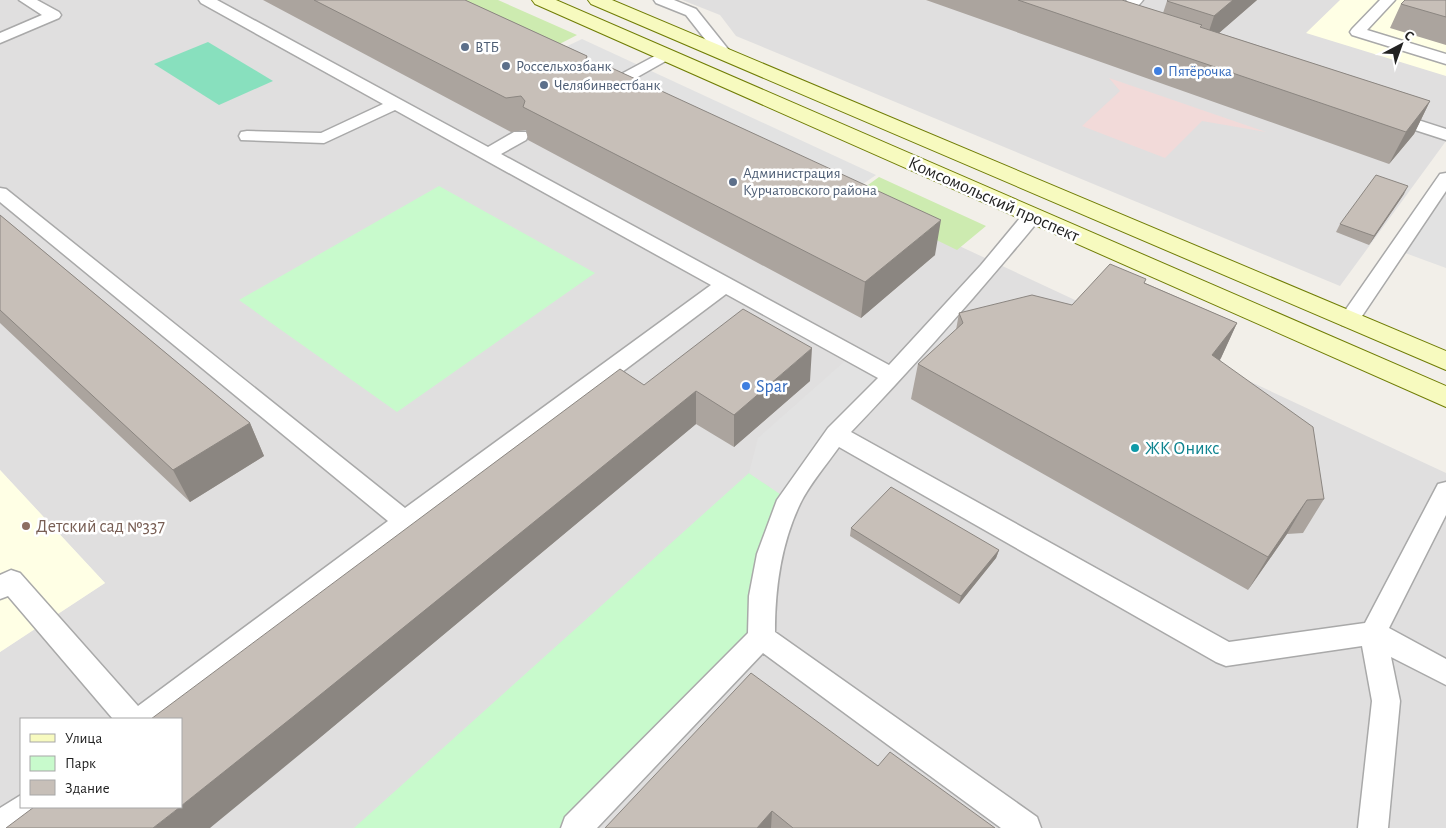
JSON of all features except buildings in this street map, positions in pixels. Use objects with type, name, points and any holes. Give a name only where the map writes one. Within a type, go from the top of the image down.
[{"type":"main road","name":"Комсомольский проспект","points":[[541,0],[1446,397]]},
{"type":"main road","name":"Комсомольский проспект","points":[[597,0],[1446,361]]},
{"type":"lane","points":[[0,38],[54,15],[26,0]]},
{"type":"lane","points":[[206,0],[892,376]]},
{"type":"lane","points":[[661,0],[691,12],[724,54]]},
{"type":"lane","points":[[1115,0],[1138,5]]},
{"type":"lane","points":[[1388,0],[1357,32],[1446,59]]},
{"type":"lane","points":[[598,93],[666,55]]},
{"type":"lane","points":[[247,136],[324,138],[395,104]]},
{"type":"lane","points":[[1377,112],[1446,135]]},
{"type":"lane","points":[[488,155],[520,136]]},
{"type":"lane","points":[[1349,320],[1446,178]]},
{"type":"lane","points":[[0,193],[405,521]]},
{"type":"lane","points":[[576,828],[761,637],[762,596],[770,554],[789,500],[836,434],[892,376],[988,269],[1032,216]]},
{"type":"lane","points":[[144,718],[405,521],[725,285]]},
{"type":"lane","points":[[836,434],[1226,654],[1373,633],[1446,673]]},
{"type":"lane","points":[[1372,828],[1386,701],[1373,633],[1446,491]]},
{"type":"lane","points":[[0,588],[11,581],[130,718]]},
{"type":"lane","points":[[761,637],[1026,828]]},
{"type":"lane","points":[[0,827],[26,808]]},
{"type":"shaded area","points":[[0,0],[432,0],[1446,473],[1446,828],[0,828],[0,652],[105,583],[0,470]]},
{"type":"shaded area","points":[[682,0],[1446,0],[1446,141],[1340,286],[736,36],[720,15]]},
{"type":"shaded area","points":[[1340,0],[1446,0],[1446,76],[1306,33]]},
{"type":"shaded area","points":[[582,39],[876,175],[850,193],[555,52]]},
{"type":"shaded area","points":[[1109,78],[1266,132],[1202,121],[1165,158],[1082,126],[1120,91]]},
{"type":"shaded area","points":[[1446,178],[1446,268],[1397,250]]},
{"type":"shaded area","points":[[853,354],[892,376],[789,500],[749,473],[758,438]]},
{"type":"shaded area","name":"Детский сад №337","points":[[0,470],[105,583],[0,652]]},
{"type":"green space","points":[[436,0],[498,0],[577,35],[546,51]]},
{"type":"green space","points":[[208,42],[273,81],[219,105],[154,64]]},
{"type":"green space","points":[[879,177],[986,226],[957,250],[850,198]]},
{"type":"green space","points":[[439,186],[595,273],[397,412],[239,300]]},
{"type":"green space","points":[[749,473],[789,500],[761,637],[576,828],[354,828]]},
{"type":"place","name":"ВТБ","points":[[465,47]]},
{"type":"place","name":"Россельхозбанк","points":[[506,66]]},
{"type":"place","name":"Пятёрочка","points":[[1158,71]]},
{"type":"place","name":"Челябинвестбанк","points":[[544,85]]},
{"type":"place","name":"Администрация Курчатовского района","points":[[733,182]]},
{"type":"place","name":"Spar","points":[[746,386]]},
{"type":"place","name":"ЖК Оникс","points":[[1135,448]]},
{"type":"place","name":"Детский сад №337","points":[[26,526]]}]
